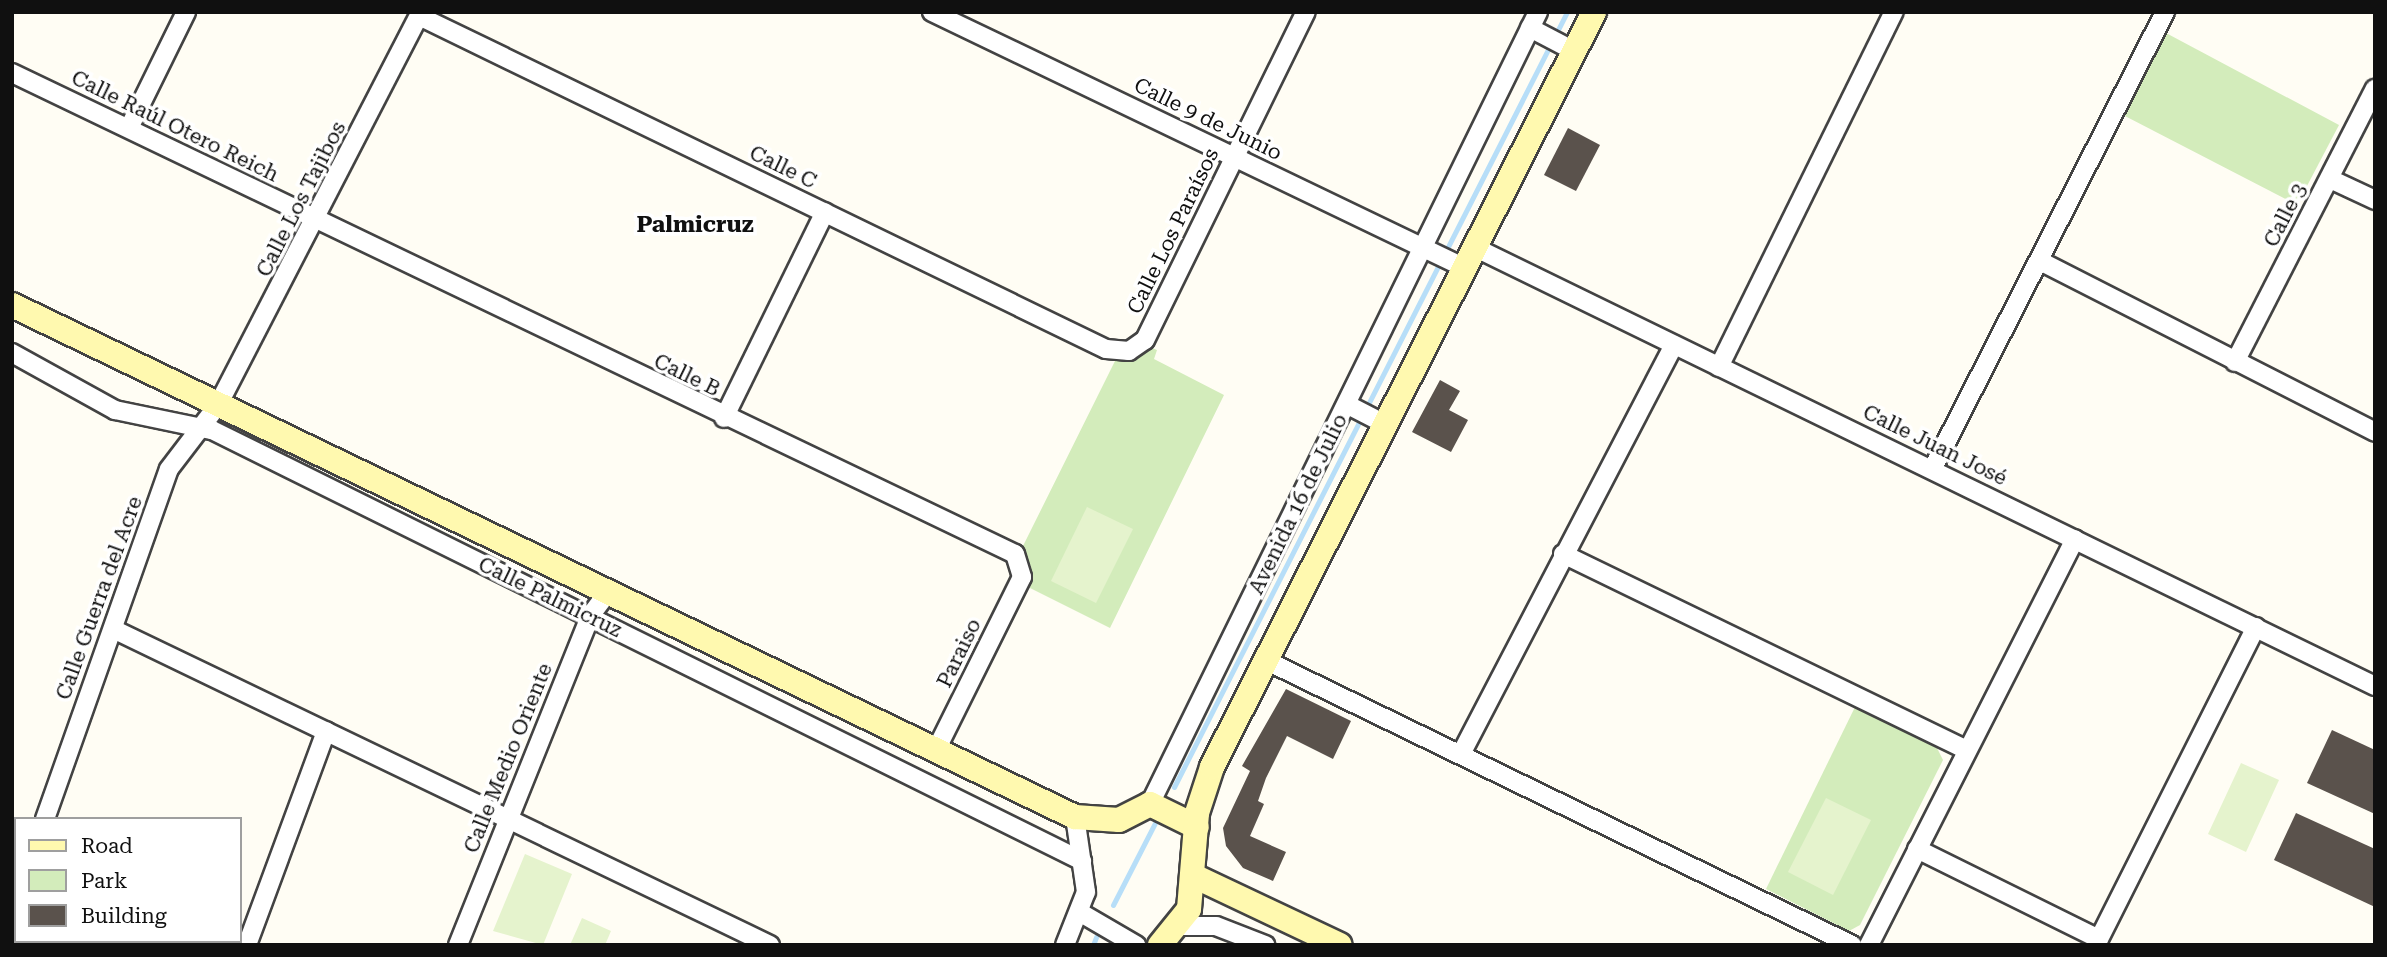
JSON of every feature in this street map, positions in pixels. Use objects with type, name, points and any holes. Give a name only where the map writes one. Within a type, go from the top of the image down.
[{"type":"street","points":[[130,127],[186,12]]},
{"type":"street","name":"Calle 9 de Junio","points":[[932,12],[1430,253],[1464,259]]},
{"type":"street","name":"Calle Los Paraísos","points":[[1129,351],[1145,340],[1306,12]]},
{"type":"street","name":"Avenida 16 de Julio","points":[[1159,808],[1351,407],[1430,253],[1550,34],[1594,12]]},
{"type":"street","points":[[1719,367],[1894,12]]},
{"type":"street","points":[[1933,468],[2165,12]]},
{"type":"street","name":"Calle C","points":[[420,14],[1106,349],[1129,351]]},
{"type":"street","name":"Calle Los Tajibos","points":[[218,405],[317,221],[420,14]]},
{"type":"street","name":"Avenida 16 de Julio","points":[[1181,926],[1194,876],[1197,827],[1212,767],[1380,421],[1464,259],[1550,34]]},
{"type":"street","name":"Calle Raúl Otero Reich","points":[[12,73],[130,127],[317,221]]},
{"type":"street","name":"Calle 3","points":[[2235,362],[2375,89]]},
{"type":"street","points":[[2330,179],[2375,200]]},
{"type":"street","points":[[724,418],[825,212]]},
{"type":"street","name":"Calle B","points":[[317,221],[724,418],[1015,554],[1022,577]]},
{"type":"street","name":"Calle Juan José","points":[[1464,259],[1674,345],[1933,468],[2375,686]]},
{"type":"street","points":[[2040,261],[2375,432]]},
{"type":"street","name":"Calle Palmicruz","points":[[12,305],[1075,817]]},
{"type":"street","points":[[1461,754],[1674,345]]},
{"type":"street","name":"Calle Palmicruz","points":[[12,353],[115,410],[212,430],[1082,861]]},
{"type":"street","name":"Calle Guerra del Acre","points":[[46,817],[169,469],[195,427],[218,405]]},
{"type":"street","points":[[1351,407],[1380,421]]},
{"type":"street","points":[[1869,945],[2075,539]]},
{"type":"street","points":[[1563,554],[1966,750]]},
{"type":"street","name":"Paraiso","points":[[936,750],[1022,577]]},
{"type":"street","name":"Calle Medio Oriente","points":[[458,945],[506,819],[590,617],[608,592]]},
{"type":"street","points":[[1917,849],[2098,942],[2256,627]]},
{"type":"street","points":[[113,629],[770,945]]},
{"type":"street","points":[[1265,660],[1852,945]]},
{"type":"street","points":[[247,945],[326,731]]},
{"type":"street","points":[[1065,945],[1088,916],[1075,817],[1119,820],[1159,808],[1197,827]]},
{"type":"street","points":[[1194,876],[1340,945]]},
{"type":"street","points":[[1088,916],[1136,945]]},
{"type":"street","points":[[1160,945],[1181,926],[1216,926],[1265,945]]},
{"type":"green space","points":[[2166,33],[2339,125],[2297,205],[2123,115]]},
{"type":"green space","points":[[1147,346],[1157,350],[1154,359],[1224,395],[1110,628],[1026,586],[1031,567],[1021,550],[1115,361],[1128,361]]},
{"type":"green space","points":[[1087,507],[1133,529],[1096,603],[1051,581]]},
{"type":"green space","points":[[1855,707],[1937,748],[1943,760],[1860,925],[1849,931],[1766,889]]},
{"type":"green space","points":[[2241,763],[2279,780],[2246,852],[2208,834]]},
{"type":"green space","points":[[1826,798],[1871,820],[1833,895],[1788,872]]},
{"type":"green space","points":[[525,854],[572,874],[543,945],[493,931]]},
{"type":"green space","points":[[582,918],[611,931],[605,945],[570,945]]},
{"type":"building","points":[[1568,128],[1600,145],[1576,191],[1544,175]]},
{"type":"building","points":[[1440,380],[1460,391],[1449,410],[1468,420],[1451,452],[1412,432]]},
{"type":"building","points":[[1286,689],[1351,721],[1333,759],[1287,736],[1266,778],[1258,801],[1264,804],[1250,836],[1286,852],[1273,881],[1243,868],[1226,846],[1223,828],[1250,771],[1242,766]]},
{"type":"building","points":[[2332,730],[2375,750],[2375,814],[2307,783]]},
{"type":"building","points":[[2296,813],[2375,849],[2375,907],[2274,860]]},
{"type":"waterway","points":[[1174,787],[1567,12]]},
{"type":"waterway","points":[[1113,905],[1155,823]]},
{"type":"waterway","points":[[1093,945],[1096,937]]},
{"type":"district","name":"Palmicruz","points":[[695,225]]}]
